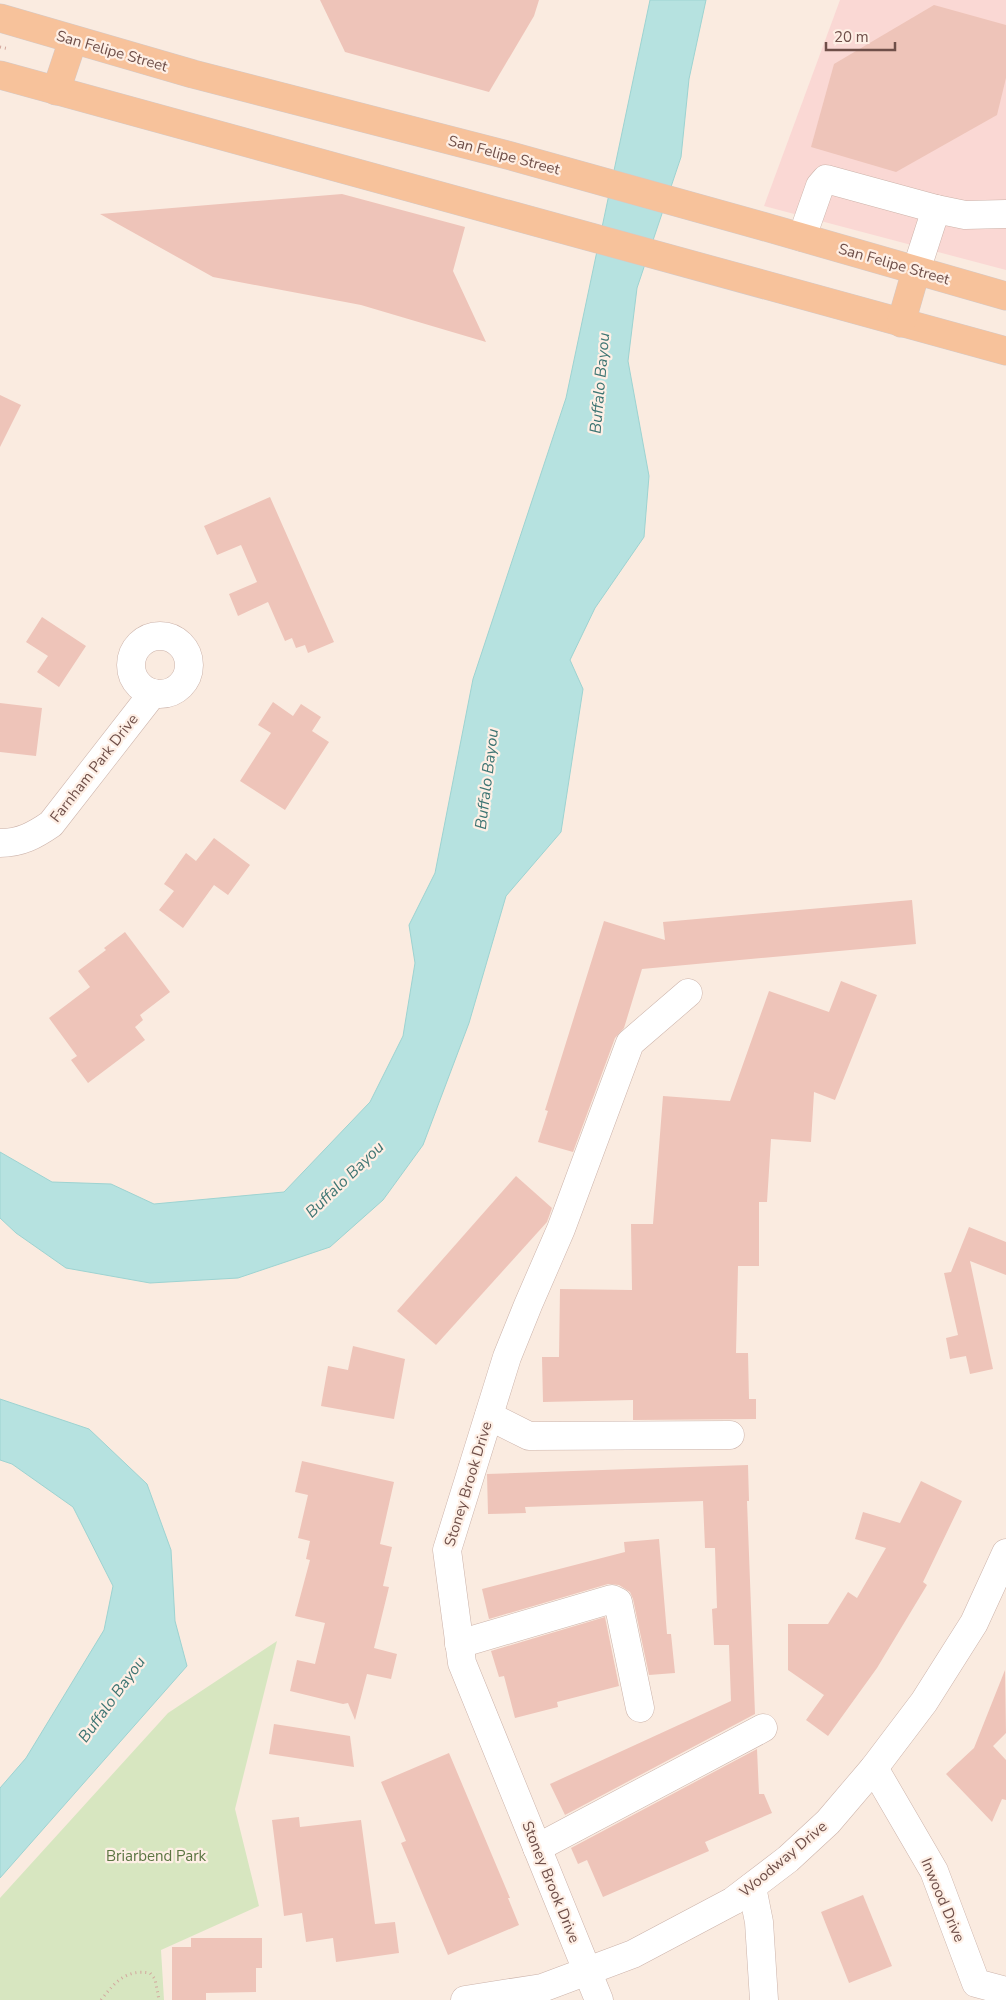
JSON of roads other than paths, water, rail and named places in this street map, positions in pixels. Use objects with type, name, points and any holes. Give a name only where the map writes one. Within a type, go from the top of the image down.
[{"type":"main road","name":"San Felipe Street","points":[[0,18],[193,74],[511,156],[1006,296]]},
{"type":"main road","points":[[56,91],[73,40]]},
{"type":"main road","points":[[0,75],[1006,351]]},
{"type":"main road","points":[[901,323],[916,271]]},
{"type":"street","points":[[802,237],[820,186],[826,179],[965,216],[1006,214]]},
{"type":"street","points":[[916,271],[936,209]]},
{"type":"street","name":"Farnham Park Drive","points":[[0,843],[30,838],[51,824],[153,692]]},
{"type":"street","name":"Stoney Brook Drive","points":[[599,2000],[462,1663],[447,1550],[507,1357],[561,1229],[630,1043],[688,993]]},
{"type":"street","points":[[489,1416],[530,1436],[730,1435]]},
{"type":"street","name":"Woodway Drive","points":[[466,2000],[542,1988],[633,1954],[733,1901],[788,1859],[828,1822],[874,1768],[924,1702],[974,1623],[1006,1553]]},
{"type":"street","points":[[459,1644],[612,1600],[618,1602],[640,1708]]},
{"type":"street","points":[[537,1848],[762,1728]]},
{"type":"street","name":"Inwood Drive","points":[[874,1768],[934,1871],[976,1983],[1006,1991]]},
{"type":"street","points":[[752,1887],[759,1922],[764,2000]]},
{"type":"water","name":"Buffalo Bayou","points":[[650,0],[706,0],[689,79],[681,157],[637,288],[628,361],[649,476],[644,537],[595,608],[570,660],[583,689],[561,832],[506,896],[469,1023],[423,1145],[383,1200],[330,1247],[238,1278],[150,1283],[66,1268],[16,1233],[0,1218],[0,1152],[52,1182],[111,1184],[154,1204],[284,1192],[370,1102],[403,1036],[415,963],[409,925],[435,873],[473,679],[566,398]]},
{"type":"water","name":"Buffalo Bayou","points":[[0,1399],[89,1429],[147,1484],[171,1550],[175,1621],[187,1666],[0,1878],[0,1788],[26,1758],[104,1630],[113,1586],[73,1507],[12,1464],[0,1460]]},
{"type":"park label","name":"Briarbend Park","points":[[156,1856]]}]
